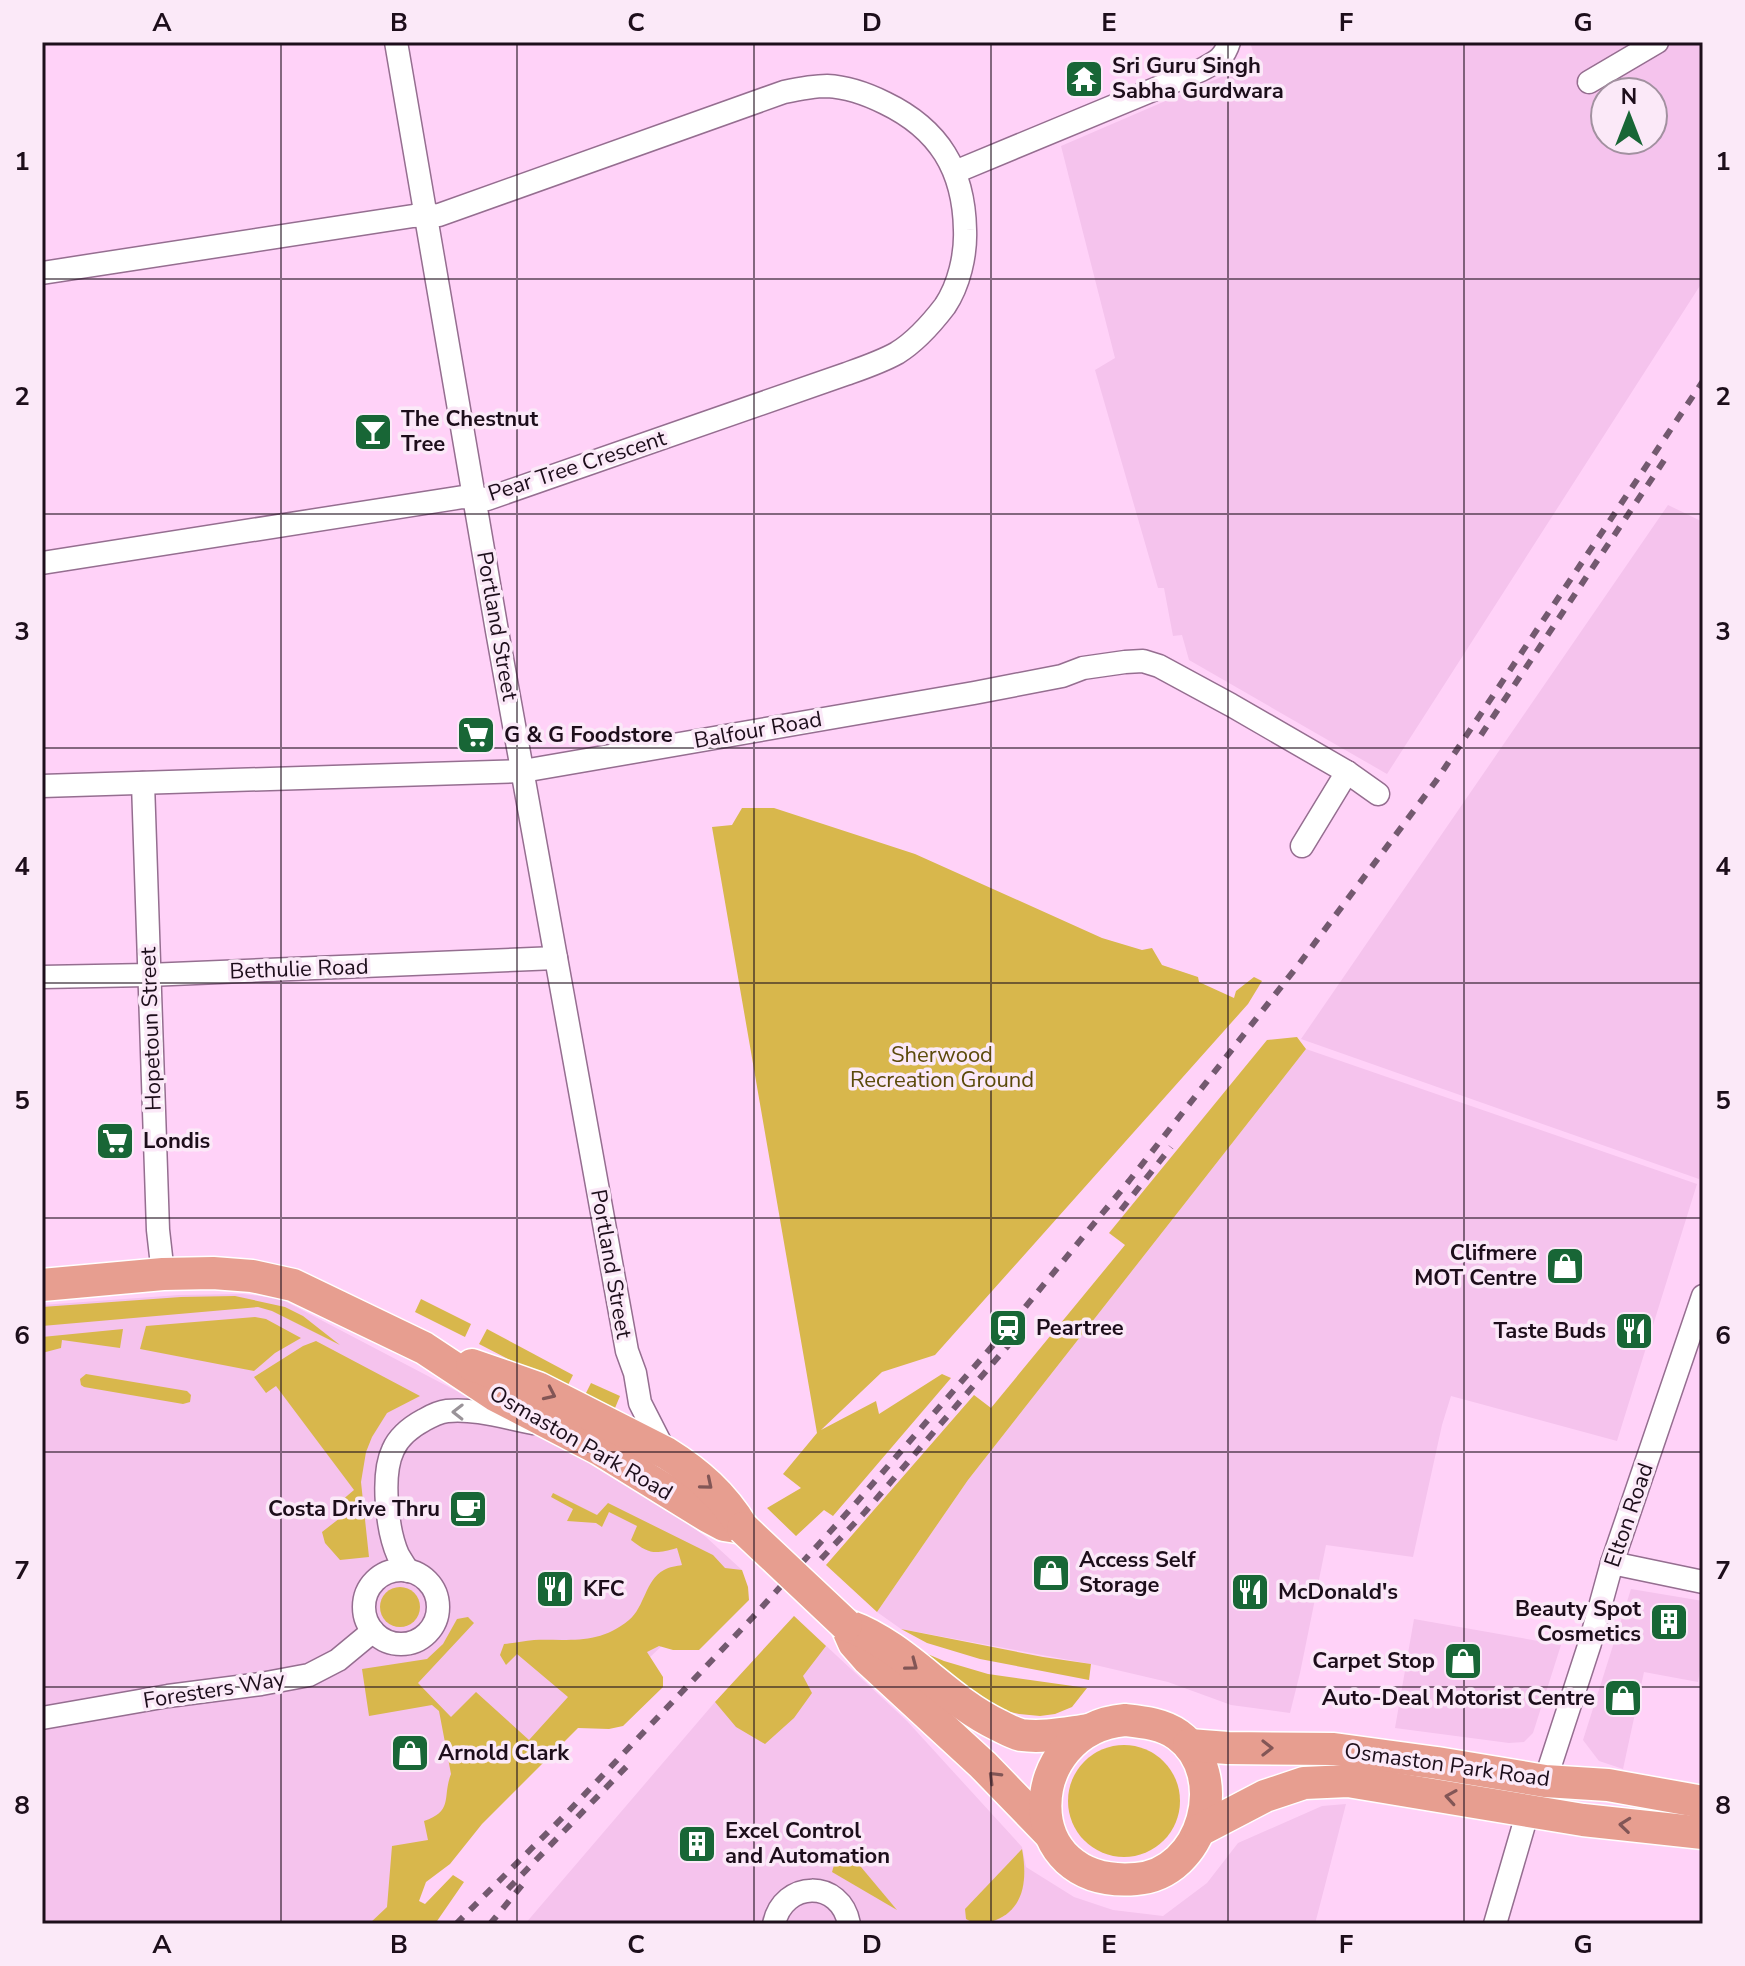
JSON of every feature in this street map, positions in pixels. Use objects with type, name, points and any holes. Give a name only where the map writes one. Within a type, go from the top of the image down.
[{"type":"highway","name":"Osmaston Park Road","points":[[42,1285],[163,1274],[252,1276],[293,1285],[424,1348],[538,1388],[666,1453],[717,1491],[743,1528],[846,1625],[854,1643],[868,1659],[983,1765],[1049,1833],[1063,1856],[1088,1873],[1133,1880],[1159,1875],[1175,1865],[1188,1851],[1200,1830],[1206,1798],[1205,1784],[1196,1755],[1176,1733],[1141,1722],[1113,1721],[1089,1730],[1046,1737],[1017,1734],[978,1716],[886,1645],[846,1625]]},
{"type":"highway","name":"Osmaston Park Road","points":[[424,1348],[495,1395],[562,1429],[724,1525],[743,1528]]},
{"type":"highway","points":[[1049,1833],[1045,1813],[1050,1780],[1071,1743],[1089,1730]]},
{"type":"highway","name":"Osmaston Park Road","points":[[1189,1745],[1334,1749],[1545,1781],[1608,1785],[1703,1802]]},
{"type":"highway","name":"Osmaston Park Road","points":[[1200,1830],[1265,1796],[1304,1783],[1348,1781],[1583,1820],[1703,1833]]},
{"type":"street","name":"Portland Street","points":[[396,42],[474,498],[627,1351],[643,1411],[666,1453]]},
{"type":"street","points":[[955,172],[1201,70],[1226,53],[1229,42]]},
{"type":"street","points":[[1599,76],[1657,42]]},
{"type":"street","name":"Pear Tree Crescent","points":[[42,273],[439,215],[784,92],[827,86],[875,98],[908,114],[933,137],[955,172],[965,223],[960,272],[945,305],[915,338],[895,354],[846,374],[487,499],[463,497],[42,563]]},
{"type":"street","name":"Balfour Road","points":[[42,786],[523,771],[974,693],[1062,676],[1083,668],[1143,661],[1159,666],[1347,772],[1378,794]]},
{"type":"street","points":[[1302,846],[1347,772]]},
{"type":"street","name":"Hopetoun Street","points":[[143,783],[158,1230],[163,1274]]},
{"type":"street","name":"Bethulie Road","points":[[42,977],[556,958]]},
{"type":"street","name":"Elton Road","points":[[1495,1924],[1528,1811],[1545,1781],[1590,1643],[1612,1563],[1703,1296]]},
{"type":"street","name":"Portland Street","points":[[618,1428],[627,1405],[627,1351]]},
{"type":"street","points":[[408,1571],[397,1554],[387,1505],[388,1466],[400,1437],[413,1426],[445,1411],[481,1413],[562,1429]]},
{"type":"street","points":[[618,1428],[610,1442],[647,1463],[674,1495]]},
{"type":"street","points":[[1612,1563],[1703,1582]]},
{"type":"street","points":[[393,1571],[408,1571],[425,1578],[435,1593],[438,1611],[433,1626],[418,1640],[404,1643],[384,1639],[373,1631],[364,1610],[369,1589],[379,1577],[393,1571]]},
{"type":"street","name":"Foresters Way","points":[[42,1718],[309,1675],[338,1660],[373,1631]]},
{"type":"street","points":[[774,1924],[779,1908],[788,1898],[806,1891],[822,1892],[834,1898],[843,1907],[849,1924]]},
{"type":"shaded area","points":[[1250,42],[1703,42],[1703,281],[1387,774],[1189,660],[1182,635],[1173,636],[1164,588],[1158,588],[1095,370],[1115,358],[1061,146],[1256,62]]},
{"type":"shaded area","points":[[1668,505],[1703,522],[1703,1166],[1699,1179],[1301,1039]]},
{"type":"shaded area","points":[[1306,1049],[1697,1184],[1617,1441],[1451,1396],[1413,1557],[1326,1545],[1290,1713],[1231,1705],[1168,1682],[1091,1664],[901,1629],[877,1612],[968,1480]]},
{"type":"shaded area","points":[[242,1294],[279,1298],[636,1485],[706,1537],[742,1570],[461,1836],[375,1924],[42,1924],[42,1305],[179,1295]]},
{"type":"shaded area","points":[[1631,1589],[1703,1601],[1703,1652],[1698,1682],[1644,1672],[1623,1769],[1599,1761],[1583,1740]]},
{"type":"shaded area","points":[[794,1616],[907,1721],[1022,1847],[1026,1867],[1074,1897],[1113,1910],[1163,1916],[1207,1883],[1238,1843],[1322,1806],[1346,1804],[1315,1924],[525,1924],[715,1702]]},
{"type":"shaded area","points":[[1414,1619],[1561,1645],[1533,1733],[1524,1742],[1509,1743],[1395,1728]]},
{"type":"green space","name":"Sherwood Recreation Ground","points":[[742,808],[774,808],[915,854],[1102,938],[1142,950],[1152,948],[1162,965],[1198,977],[1199,982],[1234,998],[1236,991],[1254,977],[1262,981],[1248,1004],[935,1355],[882,1372],[821,1430],[876,1401],[879,1414],[942,1374],[951,1378],[833,1516],[824,1510],[796,1536],[767,1508],[801,1488],[783,1474],[817,1433],[712,827],[732,825]]},
{"type":"green space","points":[[1297,1037],[1306,1049],[968,1480],[877,1612],[826,1565],[974,1395],[991,1408],[1125,1245],[1109,1233],[1267,1040]]},
{"type":"green space","points":[[235,1296],[285,1307],[303,1316],[340,1345],[258,1307],[42,1326],[42,1307]]},
{"type":"green space","points":[[421,1299],[471,1324],[465,1337],[415,1312]]},
{"type":"green space","points":[[255,1317],[266,1319],[301,1338],[275,1353],[254,1371],[140,1349],[146,1326]]},
{"type":"green space","points":[[123,1329],[120,1348],[62,1340],[61,1348],[42,1353],[42,1337]]},
{"type":"green space","points":[[487,1329],[573,1375],[566,1389],[479,1344]]},
{"type":"green space","points":[[316,1341],[420,1396],[387,1413],[366,1452],[361,1482],[369,1557],[340,1560],[325,1543],[322,1532],[349,1511],[341,1501],[354,1490],[276,1386],[266,1393],[254,1377]]},
{"type":"green space","points":[[86,1374],[187,1391],[191,1395],[190,1402],[183,1404],[84,1387],[80,1379]]},
{"type":"green space","points":[[591,1383],[620,1396],[615,1408],[608,1410],[583,1399]]},
{"type":"green space","points":[[553,1493],[597,1515],[608,1503],[713,1555],[725,1568],[742,1570],[749,1600],[699,1650],[673,1650],[659,1646],[647,1652],[663,1677],[663,1687],[623,1726],[578,1728],[482,1824],[450,1864],[426,1882],[419,1901],[425,1904],[453,1875],[464,1882],[435,1924],[369,1924],[387,1907],[392,1846],[428,1840],[424,1821],[440,1813],[443,1808],[451,1774],[439,1711],[432,1705],[369,1716],[362,1669],[427,1659],[443,1644],[457,1619],[468,1617],[474,1623],[418,1683],[451,1717],[476,1692],[529,1740],[568,1697],[517,1654],[506,1665],[500,1655],[504,1644],[584,1639],[607,1634],[634,1615],[658,1574],[682,1565],[677,1548],[648,1551],[631,1540],[637,1526],[609,1512],[602,1527],[596,1523],[567,1521],[573,1509],[551,1497]]},
{"type":"green space","points":[[400,1587],[414,1593],[420,1607],[414,1621],[400,1627],[386,1621],[380,1607],[386,1593]]},
{"type":"green space","points":[[794,1616],[826,1646],[803,1676],[812,1693],[794,1718],[765,1744],[736,1727],[715,1702]]},
{"type":"green space","points":[[901,1629],[1091,1664],[1089,1680],[980,1659],[927,1643]]},
{"type":"green space","points":[[904,1644],[944,1661],[988,1674],[1087,1688],[1072,1707],[1055,1714],[1040,1716],[997,1709]]},
{"type":"green space","points":[[1124,1745],[1145,1749],[1164,1761],[1176,1780],[1180,1801],[1176,1822],[1164,1841],[1145,1853],[1124,1857],[1103,1853],[1084,1841],[1072,1822],[1068,1801],[1072,1780],[1084,1761],[1103,1749]]},
{"type":"green space","points":[[1022,1849],[1024,1880],[1013,1908],[1006,1915],[988,1922],[977,1923],[966,1919],[965,1909]]},
{"type":"green space","points":[[845,1857],[856,1861],[897,1910],[832,1872],[835,1862]]},
{"type":"railway","points":[[456,1924],[564,1816],[753,1617],[1008,1328],[1129,1181],[1299,964],[1436,781],[1703,381]]},
{"type":"railway","points":[[1481,735],[1665,459]]},
{"type":"railway","points":[[1121,1210],[1171,1147]]},
{"type":"railway","points":[[821,1559],[1024,1327]]},
{"type":"railway","points":[[508,1889],[627,1766]]},
{"type":"railway","points":[[490,1924],[523,1884]]},
{"type":"place","name":"Sri Guru Singh Sabha Gurdwara","points":[[1084,79]]},
{"type":"place","name":"The Chestnut Tree","points":[[373,432]]},
{"type":"place","name":"G & G Foodstore","points":[[476,735]]},
{"type":"place","name":"Londis","points":[[115,1141]]},
{"type":"place","name":"Clifmere MOT Centre","points":[[1565,1266]]},
{"type":"place","name":"Peartree","points":[[1008,1328]]},
{"type":"place","name":"Taste Buds","points":[[1634,1331]]},
{"type":"place","name":"Costa Drive Thru","points":[[468,1509]]},
{"type":"place","name":"Access Self Storage","points":[[1051,1573]]},
{"type":"place","name":"KFC","points":[[555,1589]]},
{"type":"place","name":"McDonald's","points":[[1250,1592]]},
{"type":"place","name":"Beauty Spot Cosmetics","points":[[1669,1622]]},
{"type":"place","name":"Carpet Stop","points":[[1463,1661]]},
{"type":"place","name":"Auto-Deal Motorist Centre","points":[[1623,1698]]},
{"type":"place","name":"Arnold Clark","points":[[410,1753]]},
{"type":"place","name":"Excel Control and Automation","points":[[697,1844]]}]
